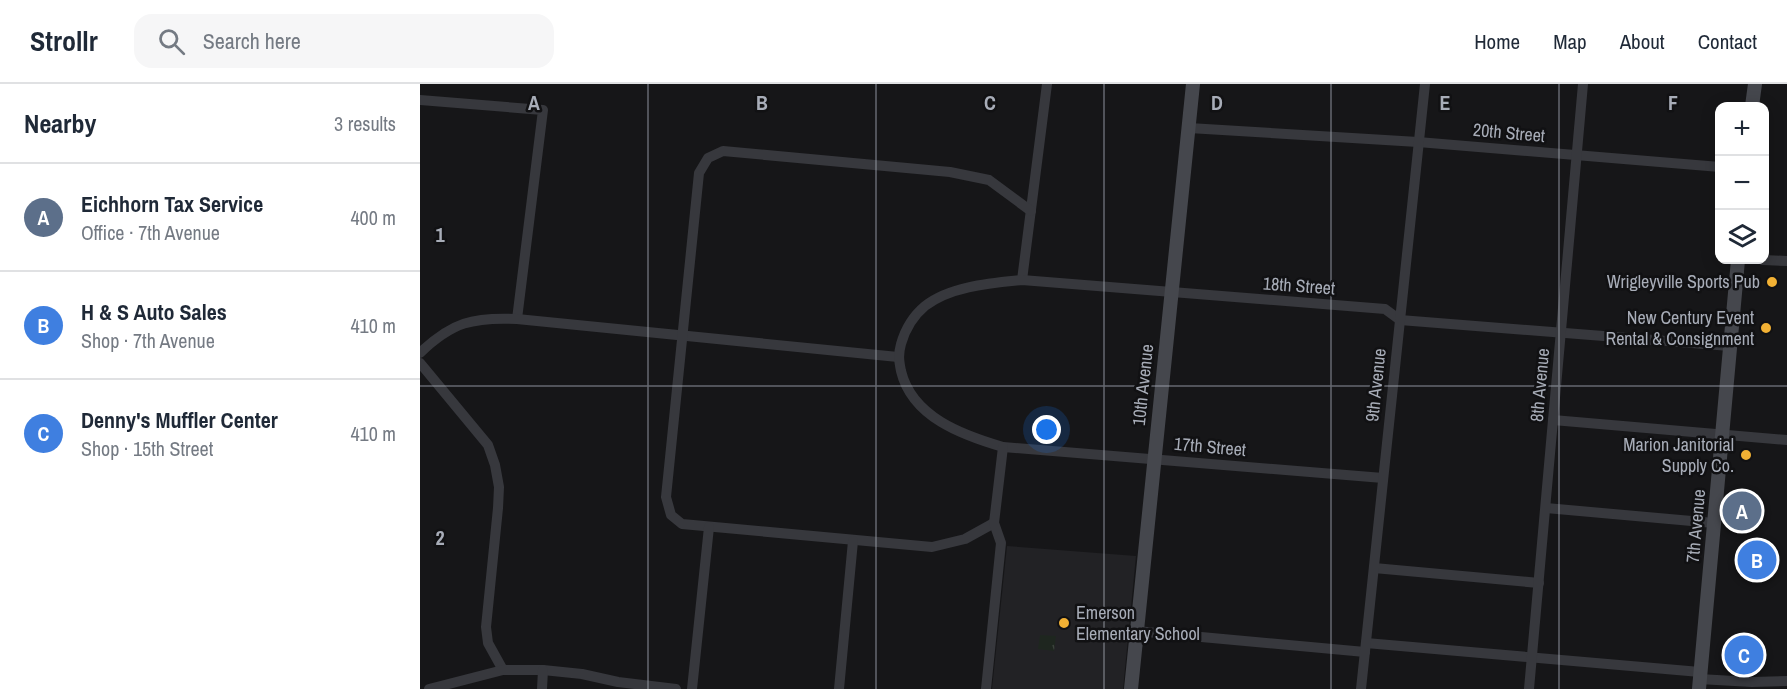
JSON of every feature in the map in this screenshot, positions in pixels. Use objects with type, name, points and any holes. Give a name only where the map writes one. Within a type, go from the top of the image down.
[{"type":"street","points":[[1022,280],[1047,84]]},
{"type":"street","name":"10th Avenue","points":[[1131,689],[1193,84]]},
{"type":"street","name":"9th Avenue","points":[[1361,689],[1425,84]]},
{"type":"street","name":"8th Avenue","points":[[1529,689],[1583,84]]},
{"type":"street","points":[[1753,102],[1755,84]]},
{"type":"street","points":[[420,100],[543,110],[517,319]]},
{"type":"street","name":"20th Street","points":[[1189,128],[1418,142],[1715,167]]},
{"type":"street","points":[[994,523],[965,539],[932,547],[682,525],[671,515],[666,497],[699,173],[708,158],[723,151],[950,172],[988,180],[1031,211]]},
{"type":"street","points":[[1769,260],[1787,261]]},
{"type":"street","name":"7th Avenue","points":[[1699,680],[1738,264]]},
{"type":"street","name":"18th Street","points":[[898,357],[906,329],[926,306],[951,293],[983,284],[1022,280],[1385,309],[1400,320],[1730,346]]},
{"type":"street","points":[[420,353],[435,338],[459,324],[485,318],[517,319],[898,357]]},
{"type":"street","name":"17th Street","points":[[898,357],[905,386],[921,407],[943,424],[973,438],[1003,447],[1383,478]]},
{"type":"street","points":[[420,363],[488,445],[495,465],[499,487],[498,507],[486,627],[489,643],[503,670]]},
{"type":"street","points":[[1553,420],[1787,440]]},
{"type":"street","points":[[986,689],[1001,543],[994,523],[1003,447]]},
{"type":"street","points":[[1546,508],[1714,523]]},
{"type":"street","points":[[692,689],[709,527]]},
{"type":"street","points":[[839,689],[853,541]]},
{"type":"street","points":[[1374,568],[1539,583]]},
{"type":"street","points":[[1136,631],[1532,658],[1699,680],[1787,681]]},
{"type":"street","points":[[429,689],[503,670],[543,670],[582,674],[618,682],[676,689]]},
{"type":"street","points":[[542,689],[543,670]]},
{"type":"street","points":[[1752,682],[1779,689]]},
{"type":"shaded area","name":"Emerson Elementary School","points":[[1007,546],[1136,556],[1123,689],[992,689]]},
{"type":"green space","points":[[1040,635],[1056,636],[1054,651],[1038,649]]},
{"type":"place","name":"Wrigleyville Sports Pub","points":[[1772,282]]},
{"type":"place","name":"New Century Event Rental & Consignment","points":[[1766,328]]},
{"type":"place","name":"Marion Janitorial Supply Co.","points":[[1746,455]]},
{"type":"place","name":"Eichhorn Tax Service","points":[[1742,511]]},
{"type":"place","name":"H & S Auto Sales","points":[[1757,560]]},
{"type":"place","name":"Emerson Elementary School","points":[[1064,623]]},
{"type":"place","name":"Denny's Muffler Center","points":[[1744,655]]}]
